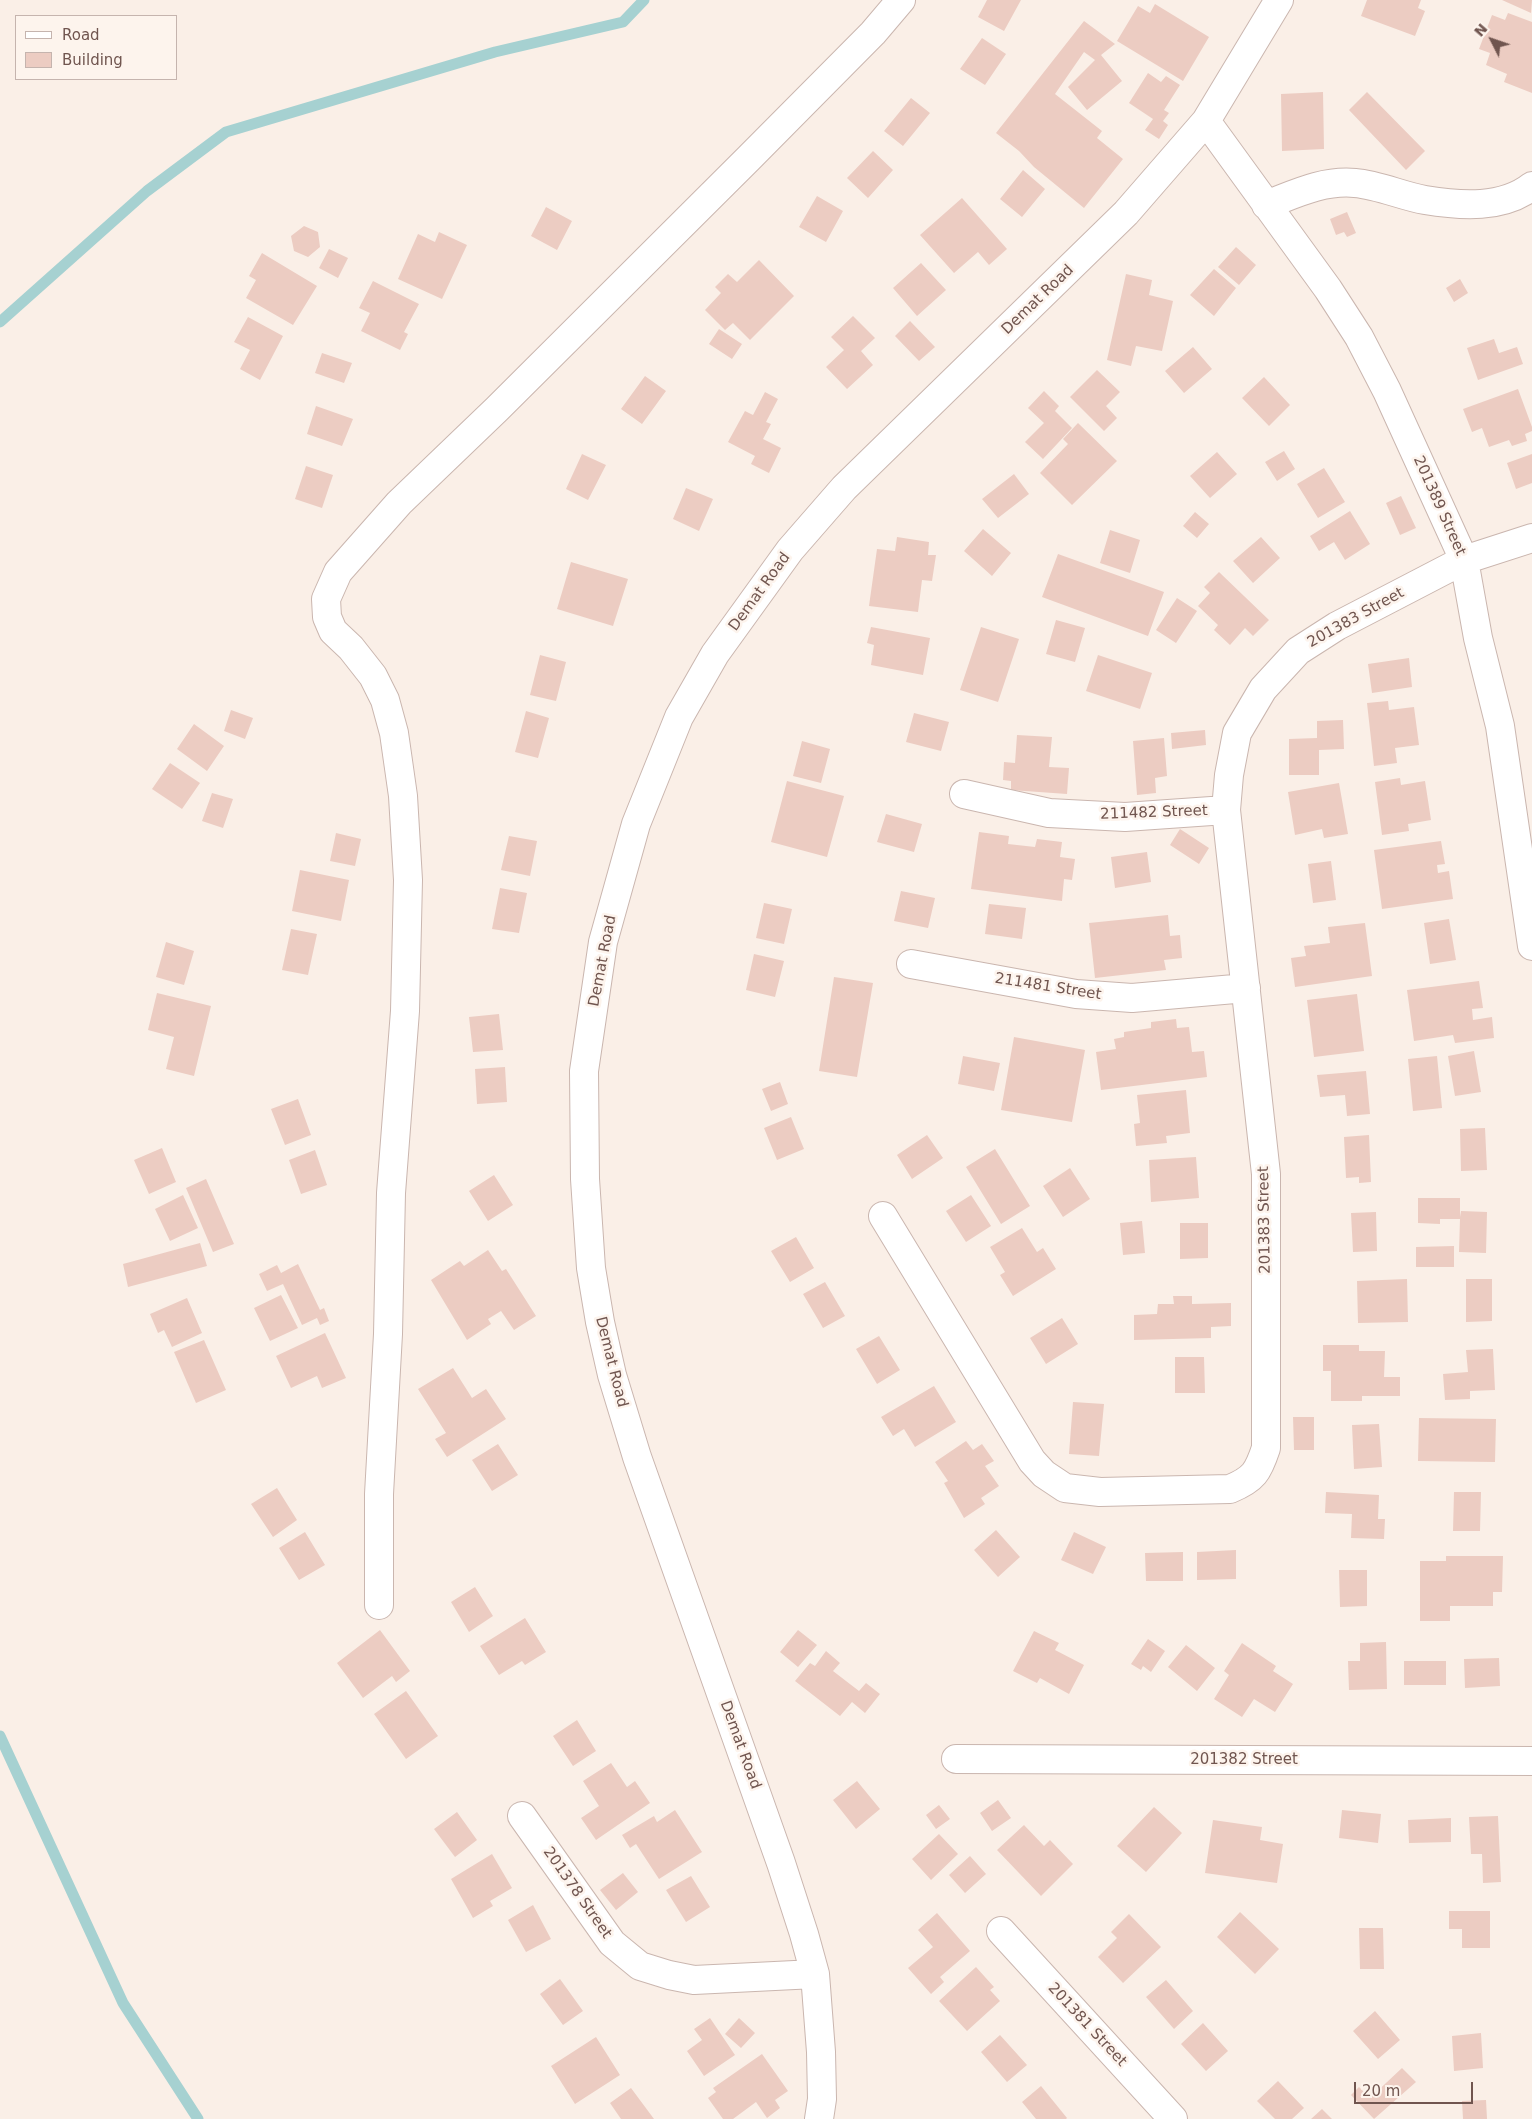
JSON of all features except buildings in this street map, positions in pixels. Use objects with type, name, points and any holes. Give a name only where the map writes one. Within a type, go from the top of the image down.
[{"type":"street","points":[[380,1605],[379,1494],[388,1334],[391,1193],[405,1011],[408,880],[403,796],[394,733],[385,700],[373,676],[333,631],[327,617],[326,599],[338,572],[398,503],[497,409],[756,151],[873,33],[901,0]]},
{"type":"street","name":"Demat Road","points":[[819,2119],[822,2099],[821,2052],[815,1974],[782,1863],[637,1457],[612,1375],[600,1322],[591,1268],[588,1228],[585,1179],[584,1071],[603,942],[636,824],[679,717],[715,654],[790,550],[844,488],[1126,213],[1206,121],[1279,0]]},
{"type":"street","name":"201389 Street","points":[[1206,121],[1328,289],[1360,337],[1387,391],[1464,560],[1478,638],[1500,726],[1532,946]]},
{"type":"street","points":[[1266,205],[1315,186],[1354,183],[1426,200],[1467,204],[1500,202],[1524,192],[1532,186]]},
{"type":"street","name":"201383 Street","points":[[883,1216],[1032,1461],[1044,1474],[1065,1488],[1100,1492],[1230,1489],[1246,1482],[1259,1469],[1266,1448],[1266,1174],[1226,810],[1229,775],[1237,733],[1263,689],[1298,650],[1337,626],[1464,560],[1532,538]]},
{"type":"street","name":"211482 Street","points":[[964,794],[1049,813],[1125,817],[1226,810]]},
{"type":"street","name":"211481 Street","points":[[911,964],[1076,994],[1132,998],[1246,988]]},
{"type":"street","name":"201382 Street","points":[[956,1759],[1532,1761]]},
{"type":"street","name":"201378 Street","points":[[522,1816],[612,1943],[640,1966],[694,1980],[815,1974]]},
{"type":"street","name":"201381 Street","points":[[1001,1931],[1174,2119]]},
{"type":"waterway","points":[[0,322],[147,191],[226,132],[495,52],[623,22],[644,0]]},
{"type":"waterway","points":[[0,1736],[123,2003],[198,2119]]}]
